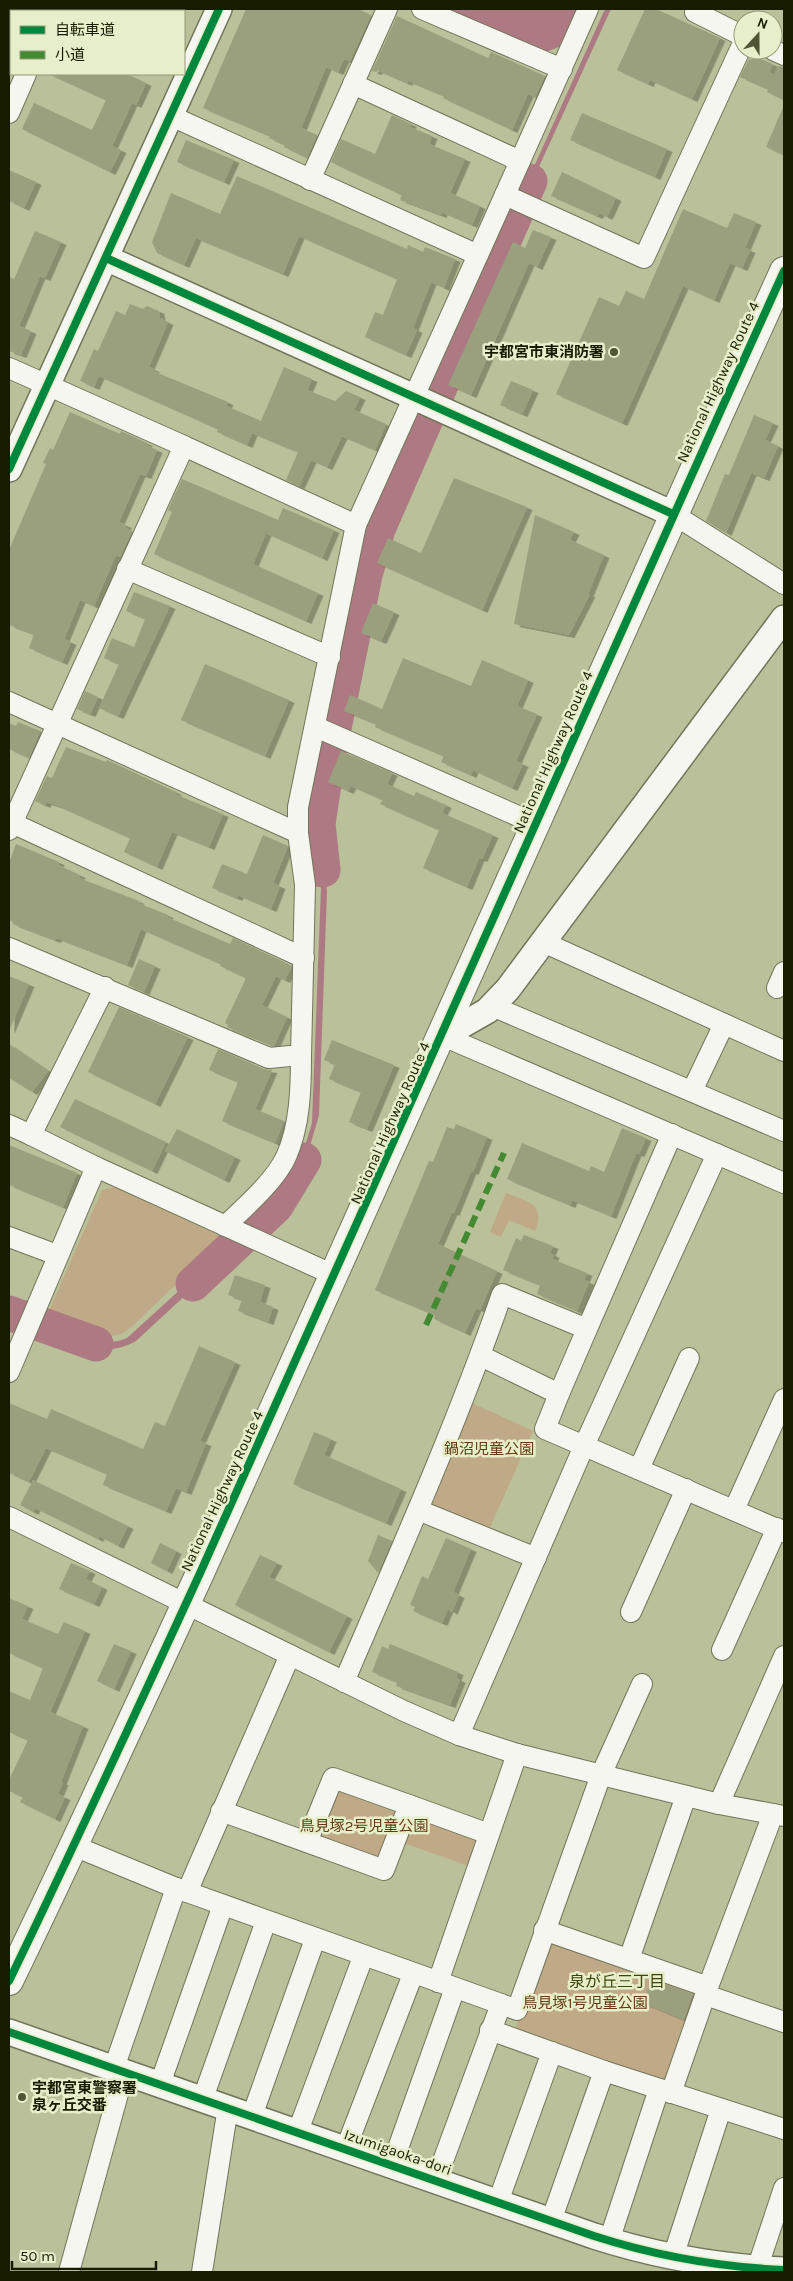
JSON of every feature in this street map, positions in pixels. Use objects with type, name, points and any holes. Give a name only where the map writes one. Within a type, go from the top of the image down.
[{"type":"highway","name":"National Highway Route 4","points":[[9,1981],[74,1846],[336,1276],[673,514],[784,270]]},
{"type":"street","points":[[9,468],[219,9]]},
{"type":"street","points":[[310,180],[387,9]]},
{"type":"street","points":[[422,9],[562,68]]},
{"type":"street","points":[[225,1226],[264,1188],[286,1158],[297,1116],[301,1055],[306,885],[298,833],[298,807],[316,727],[356,525],[588,9]]},
{"type":"street","points":[[693,10],[733,31]]},
{"type":"street","points":[[505,195],[644,258],[735,60]]},
{"type":"street","points":[[9,112],[26,75]]},
{"type":"street","points":[[353,84],[520,162]]},
{"type":"street","points":[[171,116],[478,255]]},
{"type":"street","points":[[106,258],[673,514],[784,584]]},
{"type":"street","points":[[9,368],[47,383],[356,525]]},
{"type":"street","points":[[184,446],[10,827],[304,958]]},
{"type":"street","points":[[128,570],[330,657]]},
{"type":"street","points":[[443,1036],[486,1011],[508,989],[784,618]]},
{"type":"street","points":[[9,702],[298,833]]},
{"type":"street","points":[[316,727],[536,824]]},
{"type":"street","points":[[543,942],[784,1051]]},
{"type":"street","points":[[9,948],[269,1058],[301,1055]]},
{"type":"street","points":[[31,1135],[105,987]]},
{"type":"street","points":[[492,1006],[784,1131]]},
{"type":"street","points":[[692,1091],[724,1024]]},
{"type":"street","points":[[443,1036],[784,1183]]},
{"type":"street","points":[[9,1126],[336,1276]]},
{"type":"street","points":[[672,1134],[545,1429],[780,1530],[722,1650]]},
{"type":"street","points":[[459,1735],[584,1446],[717,1154]]},
{"type":"street","points":[[9,1372],[57,1255],[96,1167]]},
{"type":"street","points":[[9,1237],[57,1255]]},
{"type":"street","points":[[344,1682],[418,1510],[481,1356],[502,1294],[587,1329]]},
{"type":"street","points":[[481,1356],[559,1394]]},
{"type":"street","points":[[639,1469],[689,1358]]},
{"type":"street","points":[[734,1510],[784,1399]]},
{"type":"street","points":[[631,1612],[686,1489]]},
{"type":"street","points":[[418,1510],[536,1558]]},
{"type":"street","points":[[9,1517],[186,1602],[344,1682],[459,1735],[517,1754],[719,1804],[779,1815],[665,2091],[609,2241]]},
{"type":"street","points":[[69,2272],[119,2070],[182,1890],[221,1811],[290,1654]]},
{"type":"street","points":[[719,1804],[784,1656]]},
{"type":"street","points":[[74,1846],[222,1905],[517,2010],[544,1930],[601,1775],[642,1684]]},
{"type":"street","points":[[392,2164],[489,1834],[517,1754]]},
{"type":"street","points":[[307,1842],[333,1778],[489,1834]]},
{"type":"street","points":[[629,1959],[686,1796]]},
{"type":"street","points":[[221,1811],[384,1870],[409,1805]]},
{"type":"street","points":[[160,2084],[222,1905]]},
{"type":"street","points":[[203,2098],[266,1921]]},
{"type":"street","points":[[544,1930],[629,1959],[784,2022]]},
{"type":"street","points":[[252,2116],[315,1939]]},
{"type":"street","points":[[298,2131],[364,1956]]},
{"type":"street","points":[[346,2148],[413,1974]]},
{"type":"street","points":[[436,2180],[501,2004]]},
{"type":"street","points":[[490,2030],[604,2071],[784,2130]]},
{"type":"street","name":"Izumigaoka-dori","points":[[9,2032],[298,2131],[609,2241],[645,2252],[673,2257],[757,2269],[784,2270]]},
{"type":"street","points":[[498,2202],[552,2052]]},
{"type":"street","points":[[552,2221],[604,2071]]},
{"type":"street","points":[[202,2272],[228,2107]]},
{"type":"street","points":[[673,2257],[721,2109]]},
{"type":"street","points":[[757,2269],[784,2188]]},
{"type":"green space","points":[[114,1187],[225,1238],[128,1330],[118,1335],[109,1336],[101,1335],[48,1313],[102,1190]]},
{"type":"green space","points":[[506,1193],[533,1205],[538,1215],[535,1231],[509,1220],[501,1237],[490,1232]]},
{"type":"green space","name":"鍋沼児童公園","points":[[474,1404],[533,1431],[488,1532],[436,1512],[432,1504]]},
{"type":"green space","name":"鳥見塚2号児童公園","points":[[336,1784],[479,1836],[469,1866],[392,1839],[382,1865],[314,1840]]},
{"type":"green space","name":"鳥見塚1号児童公園","points":[[549,1934],[701,1989],[667,2087],[514,2033]]},
{"type":"shaded area","points":[[443,9],[577,9],[559,47],[546,52]]},
{"type":"shaded area","points":[[605,9],[611,9],[532,182],[528,180]]},
{"type":"shaded area","points":[[506,229],[511,231],[449,367],[444,365]]},
{"type":"shaded area","points":[[417,435],[423,437],[379,532],[340,716],[335,714],[376,530]]},
{"type":"shaded area","points":[[327,753],[331,755],[318,820],[327,891],[319,1115],[308,1153],[298,1175],[286,1193],[265,1217],[261,1212],[286,1182],[303,1149],[312,1123],[321,888],[313,819]]},
{"type":"shaded area","points":[[226,1248],[231,1253],[136,1341],[114,1349],[103,1349],[83,1344],[51,1331],[53,1326],[90,1339],[109,1342],[127,1338]]},
{"type":"building","points":[[246,9],[358,9],[371,15],[350,61],[344,59],[338,72],[326,67],[301,128],[317,135],[307,158],[284,147],[285,145],[269,138],[270,136],[203,108]]},
{"type":"building","points":[[645,9],[656,9],[720,38],[692,99],[650,80],[648,84],[617,70]]},
{"type":"building","points":[[397,16],[488,58],[491,52],[545,76],[535,97],[528,94],[512,130],[443,98],[444,96],[377,70],[377,72],[372,71]]},
{"type":"building","points":[[748,60],[763,60],[773,64],[769,73],[774,75],[778,66],[784,67],[784,100],[767,92],[768,89],[740,77]]},
{"type":"building","points":[[51,75],[129,75],[146,83],[136,105],[132,103],[112,146],[121,150],[110,172],[22,129],[34,103],[92,130],[106,100]]},
{"type":"building","points":[[784,105],[784,155],[766,147]]},
{"type":"building","points":[[582,113],[667,149],[655,177],[570,140]]},
{"type":"building","points":[[392,115],[411,124],[410,127],[432,136],[429,144],[465,159],[450,193],[480,206],[472,225],[442,212],[441,215],[400,200],[402,195],[331,162],[341,139],[375,154]]},
{"type":"building","points":[[186,140],[234,160],[224,182],[177,162]]},
{"type":"building","points":[[9,170],[36,182],[24,208],[9,201]]},
{"type":"building","points":[[562,172],[616,198],[607,217],[599,213],[597,216],[551,196]]},
{"type":"building","points":[[237,176],[407,249],[408,245],[423,252],[425,247],[455,259],[444,288],[431,282],[413,328],[417,330],[406,355],[365,337],[375,312],[383,315],[397,279],[299,236],[283,274],[196,238],[184,265],[157,253],[152,242],[171,193],[220,214]]},
{"type":"building","points":[[683,209],[727,228],[734,213],[756,222],[745,248],[750,250],[742,268],[730,263],[714,300],[683,286],[622,423],[556,394],[599,297],[619,306],[626,291],[644,299]]},
{"type":"building","points":[[533,230],[551,237],[537,267],[529,263],[471,395],[448,385],[513,242],[525,248]]},
{"type":"building","points":[[35,231],[61,242],[45,278],[40,276],[19,326],[31,331],[21,355],[9,351],[9,277],[14,279]]},
{"type":"building","points":[[130,304],[143,309],[147,306],[159,311],[160,318],[168,322],[149,367],[154,369],[153,371],[228,402],[226,406],[261,421],[284,367],[312,379],[307,390],[335,401],[346,391],[360,397],[354,410],[386,424],[375,450],[342,436],[327,467],[311,460],[299,486],[286,480],[298,452],[252,433],[247,445],[217,432],[218,429],[99,376],[94,387],[80,381],[94,349],[98,351],[116,311],[125,315]]},
{"type":"building","points":[[511,381],[533,390],[522,414],[500,405]]},
{"type":"building","points":[[70,412],[120,434],[121,431],[147,443],[146,445],[157,450],[146,476],[140,474],[119,522],[126,525],[125,528],[132,531],[120,557],[116,555],[94,606],[80,600],[64,639],[71,642],[62,662],[29,648],[34,634],[9,625],[9,550],[46,464],[43,463],[50,448],[53,450]]},
{"type":"building","points":[[754,415],[773,423],[765,440],[778,446],[764,478],[751,473],[726,533],[706,521],[725,474],[729,475]]},
{"type":"building","points":[[454,478],[527,507],[482,610],[377,563],[388,538],[421,553]]},
{"type":"building","points":[[182,479],[278,520],[283,508],[334,530],[322,558],[266,533],[253,564],[318,593],[306,621],[154,554],[172,512],[168,510]]},
{"type":"building","points":[[535,515],[574,532],[570,540],[604,555],[588,594],[590,594],[569,635],[514,624]]},
{"type":"building","points":[[134,592],[170,606],[118,716],[99,708],[119,664],[104,658],[112,638],[134,647],[145,619],[126,611]]},
{"type":"building","points":[[373,603],[394,612],[381,641],[361,633]]},
{"type":"building","points":[[403,658],[471,686],[482,660],[528,680],[517,706],[537,714],[516,761],[523,764],[512,788],[473,770],[471,775],[441,762],[444,756],[375,727],[376,724],[344,711],[350,695],[382,709]]},
{"type":"building","points":[[205,664],[289,700],[265,756],[181,720]]},
{"type":"building","points":[[85,691],[98,697],[90,714],[77,709]]},
{"type":"building","points":[[18,722],[40,731],[29,758],[9,749],[9,723],[16,726]]},
{"type":"building","points":[[66,747],[106,762],[107,760],[176,792],[175,794],[223,814],[209,847],[172,832],[157,867],[124,852],[130,838],[58,806],[46,802],[45,805],[35,801],[47,776],[52,778]]},
{"type":"building","points":[[341,751],[392,773],[387,784],[414,796],[416,792],[446,805],[442,813],[493,835],[482,859],[479,858],[467,887],[423,868],[439,830],[380,804],[383,800],[351,786],[348,791],[328,782]]},
{"type":"building","points":[[263,835],[288,846],[273,883],[280,886],[271,909],[238,895],[237,898],[212,888],[222,864],[247,874]]},
{"type":"building","points":[[16,844],[59,862],[58,865],[80,875],[79,878],[139,901],[138,903],[168,915],[167,917],[230,944],[233,938],[288,964],[291,967],[285,980],[276,976],[262,1005],[287,1017],[274,1046],[227,1027],[228,1025],[225,1023],[246,978],[220,966],[221,964],[141,929],[127,965],[57,938],[55,940],[13,924],[9,920],[9,863]]},
{"type":"building","points":[[139,959],[155,966],[144,992],[128,985]]},
{"type":"building","points":[[9,976],[29,984],[9,1031]]},
{"type":"building","points":[[119,1007],[188,1037],[155,1104],[88,1072]]},
{"type":"building","points":[[332,1040],[394,1065],[367,1129],[349,1122],[361,1092],[329,1079],[335,1064],[324,1060]]},
{"type":"building","points":[[9,1044],[48,1071],[32,1092],[9,1078]]},
{"type":"building","points":[[218,1049],[264,1069],[272,1070],[255,1109],[284,1121],[275,1143],[222,1121],[238,1082],[209,1070]]},
{"type":"building","points":[[75,1099],[166,1142],[152,1171],[60,1127]]},
{"type":"building","points":[[456,1124],[487,1137],[473,1172],[471,1171],[454,1213],[452,1212],[438,1244],[497,1271],[480,1310],[476,1308],[465,1333],[434,1319],[435,1315],[375,1290],[429,1161],[433,1162],[447,1127],[454,1129]]},
{"type":"building","points":[[622,1128],[646,1138],[639,1154],[636,1153],[611,1216],[572,1200],[570,1205],[507,1179],[522,1143],[589,1171],[591,1166],[604,1172]]},
{"type":"building","points":[[177,1129],[235,1157],[224,1180],[165,1151]]},
{"type":"building","points":[[9,1145],[77,1173],[63,1207],[9,1185]]},
{"type":"building","points":[[524,1235],[553,1246],[550,1253],[554,1255],[552,1259],[587,1273],[584,1280],[589,1282],[577,1311],[537,1294],[540,1285],[503,1270],[516,1238],[521,1241]]},
{"type":"building","points":[[235,1275],[265,1285],[260,1302],[273,1307],[268,1322],[238,1311],[242,1300],[228,1295]]},
{"type":"building","points":[[199,1346],[235,1362],[200,1441],[206,1443],[186,1492],[176,1488],[166,1511],[103,1485],[107,1474],[46,1448],[29,1482],[9,1473],[9,1403],[47,1419],[51,1409],[143,1449],[155,1422],[165,1426]]},
{"type":"building","points":[[314,1432],[331,1439],[324,1455],[401,1489],[386,1523],[293,1484]]},
{"type":"building","points":[[33,1480],[128,1526],[118,1546],[99,1536],[98,1539],[35,1508],[33,1512],[20,1505]]},
{"type":"building","points":[[378,1535],[392,1541],[378,1573],[368,1561]]},
{"type":"building","points":[[446,1538],[471,1549],[453,1592],[459,1595],[452,1612],[448,1609],[442,1623],[413,1611],[415,1607],[410,1605],[422,1576],[428,1579]]},
{"type":"building","points":[[160,1543],[176,1551],[167,1571],[151,1563]]},
{"type":"building","points":[[260,1555],[277,1563],[269,1577],[347,1616],[329,1652],[235,1605]]},
{"type":"building","points":[[71,1563],[90,1571],[86,1579],[102,1587],[94,1604],[59,1589]]},
{"type":"building","points":[[9,1598],[28,1606],[22,1619],[58,1634],[64,1622],[85,1631],[50,1712],[83,1726],[61,1782],[63,1782],[58,1794],[65,1797],[55,1819],[20,1802],[23,1797],[9,1791],[9,1780],[28,1740],[9,1732],[9,1691],[30,1700],[43,1668],[9,1653]]},
{"type":"building","points":[[114,1644],[131,1651],[114,1689],[97,1681]]},
{"type":"building","points":[[390,1644],[458,1672],[456,1678],[460,1680],[450,1705],[396,1686],[397,1682],[372,1672],[382,1646],[388,1649]]},
{"type":"building","points":[[652,1980],[693,1994],[684,2020],[642,2003]]},
{"type":"waterway","points":[[323,870],[318,824],[328,758],[365,575],[378,529],[530,181]]},
{"type":"waterway","points":[[193,1284],[276,1206],[304,1160]]},
{"type":"waterway","points":[[9,1313],[96,1344]]},
{"type":"marked path","points":[[426,1325],[504,1153]]},
{"type":"cycle path","points":[[9,469],[219,9]]},
{"type":"cycle path","points":[[106,258],[673,514]]},
{"type":"cycle path","points":[[9,1981],[130,1725],[275,1409],[784,271]]},
{"type":"cycle path","points":[[9,2032],[594,2236],[664,2255],[712,2263],[784,2270]]},
{"type":"place","name":"宇都宮市東消防署","points":[[614,352]]},
{"type":"place","name":"宇都宮東警察署 泉ヶ丘交番","points":[[22,2097]]},
{"type":"district","name":"泉が丘三丁目","points":[[617,1981]]}]
